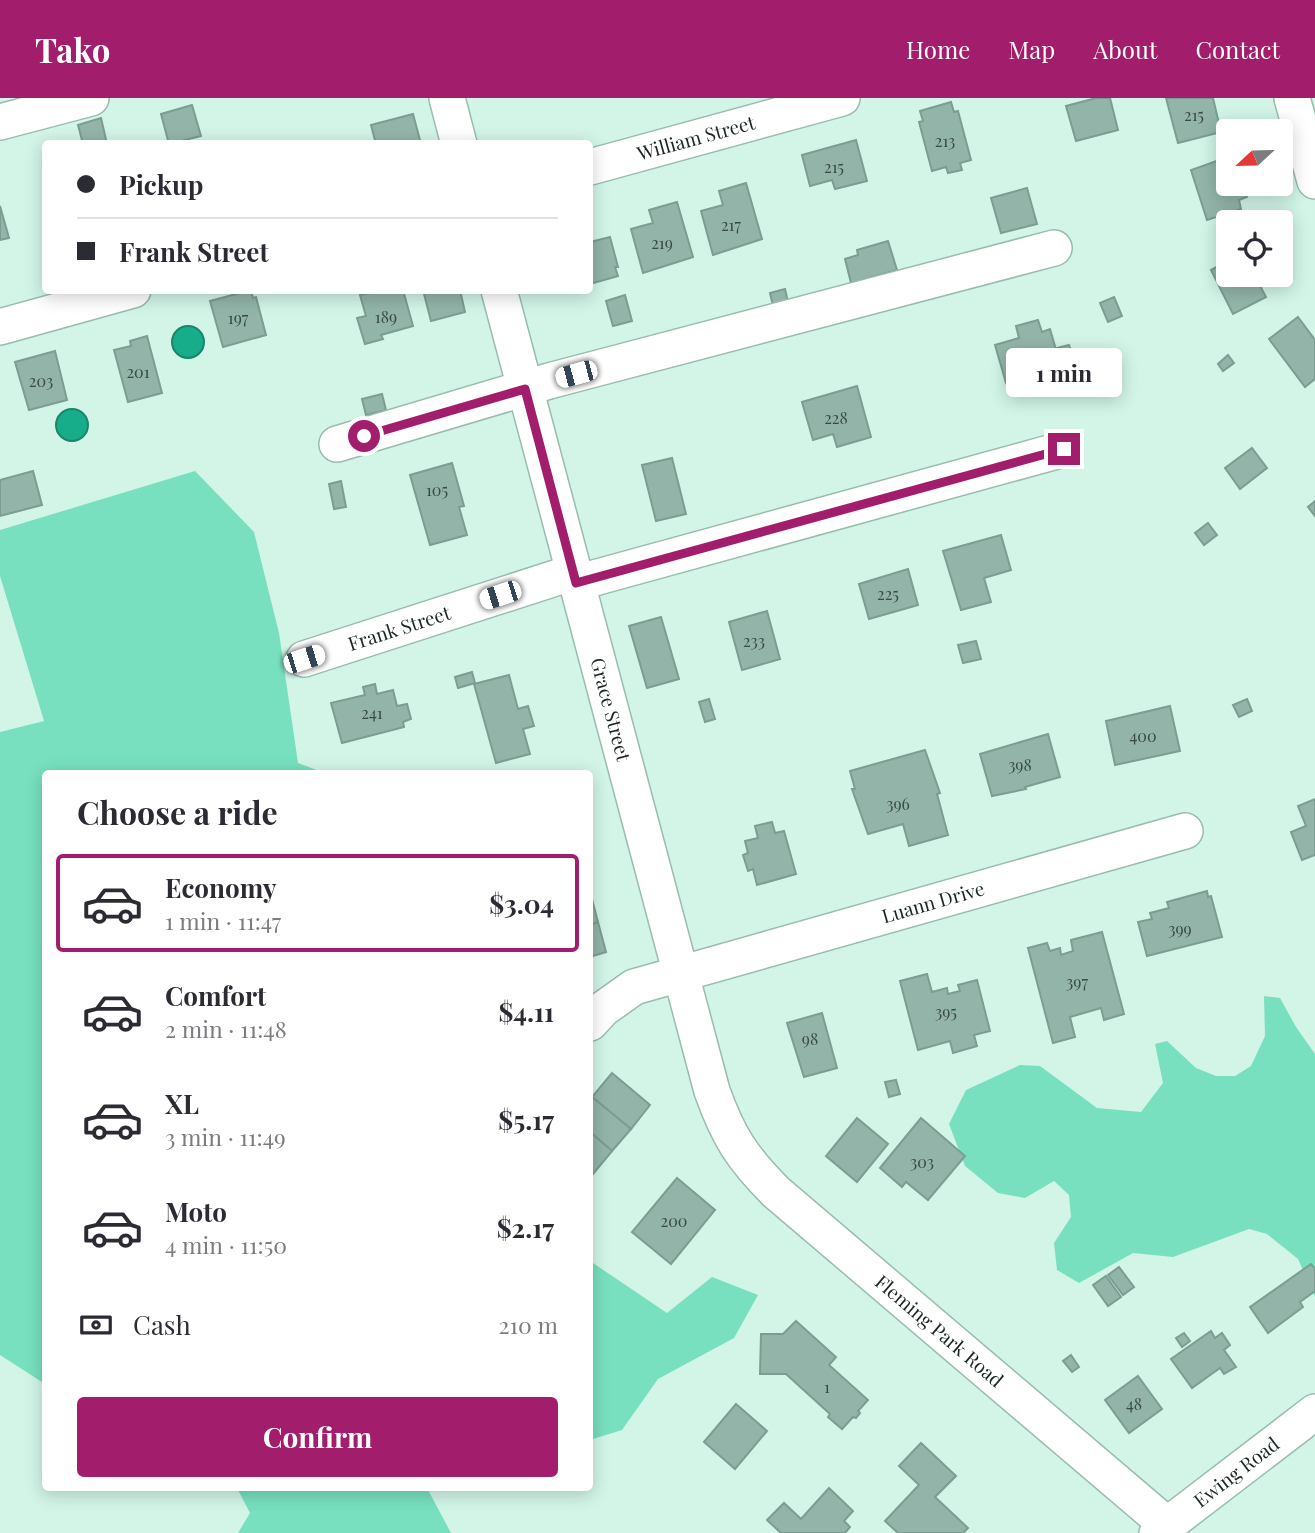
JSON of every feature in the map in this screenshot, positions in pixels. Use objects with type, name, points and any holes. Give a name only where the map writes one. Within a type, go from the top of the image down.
[{"type":"street","points":[[0,122],[91,98]]},
{"type":"street","points":[[447,98],[459,140]]},
{"type":"street","name":"William Street","points":[[593,166],[842,98]]},
{"type":"street","points":[[1292,98],[1315,181]]},
{"type":"street","points":[[337,444],[525,389],[1054,248]]},
{"type":"street","points":[[0,327],[120,294]]},
{"type":"street","name":"Grace Street","points":[[500,294],[712,1091],[725,1127]]},
{"type":"street","name":"Frank Street","points":[[304,659],[575,577],[1064,449]]},
{"type":"street","name":"Luann Drive","points":[[593,1020],[603,1009],[634,987],[680,972],[1185,831]]},
{"type":"street","name":"Fleming Park Road","points":[[725,1127],[755,1171],[776,1192],[1161,1529]]},
{"type":"street","name":"Ewing Road","points":[[1161,1529],[1315,1412]]},
{"type":"shaded area","points":[[188,326],[199,331],[204,342],[199,353],[188,358],[177,353],[172,342],[177,331]]},
{"type":"shaded area","points":[[72,409],[83,414],[88,425],[83,436],[72,441],[61,436],[56,425],[61,414]]},
{"type":"shaded area","points":[[195,471],[254,532],[279,633],[298,763],[317,770],[42,770],[42,1382],[0,1355],[0,732],[44,721],[0,576],[0,530]]},
{"type":"shaded area","points":[[1264,996],[1280,998],[1315,1054],[1315,1297],[1298,1259],[1267,1234],[1249,1229],[1173,1257],[1133,1253],[1079,1283],[1057,1270],[1054,1243],[1071,1217],[1069,1195],[1054,1181],[1025,1198],[998,1193],[965,1166],[949,1124],[966,1090],[1020,1065],[1040,1066],[1097,1108],[1141,1112],[1163,1083],[1155,1044],[1167,1041],[1196,1068],[1216,1076],[1235,1076],[1251,1066],[1265,1036]]},
{"type":"shaded area","points":[[593,1263],[667,1313],[712,1277],[758,1295],[734,1338],[658,1379],[622,1430],[593,1439]]},
{"type":"shaded area","points":[[239,1491],[429,1491],[451,1533],[238,1533],[250,1513]]},
{"type":"building","points":[[1096,98],[1110,98],[1118,130],[1076,141],[1066,106]]},
{"type":"building","points":[[1166,98],[1213,98],[1218,119],[1216,133],[1178,143]]},
{"type":"building","points":[[951,102],[954,112],[958,111],[971,160],[960,163],[962,170],[948,173],[946,167],[932,171],[919,122],[923,121],[920,111]]},
{"type":"building","points":[[192,105],[201,136],[168,140],[161,114]]},
{"type":"building","points":[[413,114],[420,140],[375,140],[371,125]]},
{"type":"building","points":[[101,118],[106,140],[82,140],[78,125]]},
{"type":"building","points":[[856,140],[867,181],[835,189],[832,180],[810,186],[802,155]]},
{"type":"building","points":[[1216,161],[1216,196],[1247,196],[1239,200],[1241,209],[1216,210],[1216,217],[1207,220],[1191,170]]},
{"type":"building","points":[[746,183],[762,239],[713,255],[701,211],[723,205],[719,191]]},
{"type":"building","points":[[1027,188],[1037,224],[1001,233],[991,198]]},
{"type":"building","points":[[677,202],[693,257],[643,273],[631,229],[653,223],[649,210]]},
{"type":"building","points":[[0,206],[9,238],[0,240]]},
{"type":"building","points":[[610,237],[618,276],[593,283],[593,241]]},
{"type":"building","points":[[888,241],[897,270],[851,283],[845,259],[858,255],[857,250]]},
{"type":"building","points":[[1216,267],[1216,280],[1211,270]]},
{"type":"building","points":[[1220,287],[1261,287],[1266,297],[1233,314]]},
{"type":"building","points":[[785,289],[788,302],[773,306],[770,293]]},
{"type":"building","points":[[236,294],[252,294],[253,298],[256,297],[266,335],[223,347],[210,301]]},
{"type":"building","points":[[404,294],[413,326],[381,335],[383,339],[365,344],[357,318],[366,316],[360,295]]},
{"type":"building","points":[[424,294],[461,294],[465,312],[431,321]]},
{"type":"building","points":[[625,295],[632,321],[613,326],[606,301]]},
{"type":"building","points":[[1114,297],[1122,316],[1108,322],[1100,303]]},
{"type":"building","points":[[1298,317],[1315,340],[1315,379],[1305,387],[1269,339]]},
{"type":"building","points":[[1038,320],[1042,332],[1050,329],[1061,367],[1025,380],[1024,377],[1006,383],[995,345],[1019,338],[1016,326]]},
{"type":"building","points":[[147,336],[162,393],[128,402],[114,350],[131,346],[130,341]]},
{"type":"building","points":[[1069,345],[1073,356],[1060,360],[1057,348]]},
{"type":"building","points":[[55,351],[67,400],[29,410],[15,362]]},
{"type":"building","points":[[1228,355],[1234,363],[1223,371],[1218,364]]},
{"type":"building","points":[[857,386],[871,437],[837,447],[833,434],[813,440],[802,402]]},
{"type":"building","points":[[382,394],[386,410],[366,415],[362,399]]},
{"type":"building","points":[[1252,448],[1267,468],[1240,489],[1225,468]]},
{"type":"building","points":[[672,458],[686,514],[656,521],[642,465]]},
{"type":"building","points":[[452,463],[464,506],[459,507],[467,535],[430,545],[410,475]]},
{"type":"building","points":[[33,471],[42,505],[0,516],[0,480]]},
{"type":"building","points":[[341,481],[346,507],[334,509],[329,484]]},
{"type":"building","points":[[1315,501],[1315,516],[1308,507]]},
{"type":"building","points":[[1208,523],[1217,535],[1204,545],[1195,533]]},
{"type":"building","points":[[1001,535],[1011,570],[984,578],[991,602],[961,610],[943,551]]},
{"type":"building","points":[[908,569],[918,605],[869,619],[859,584]]},
{"type":"building","points":[[767,611],[780,659],[742,670],[729,622]]},
{"type":"building","points":[[661,617],[679,679],[647,688],[629,626]]},
{"type":"building","points":[[976,641],[981,659],[963,663],[958,645]]},
{"type":"building","points":[[472,672],[475,683],[458,688],[455,677]]},
{"type":"building","points":[[509,675],[518,709],[528,706],[534,726],[523,729],[530,754],[496,763],[474,684]]},
{"type":"building","points":[[375,684],[377,694],[393,690],[397,706],[407,704],[411,719],[403,722],[404,727],[342,743],[331,703],[365,695],[363,687]]},
{"type":"building","points":[[709,699],[715,719],[705,722],[699,702]]},
{"type":"building","points":[[1247,699],[1252,711],[1239,717],[1233,705]]},
{"type":"building","points":[[1170,706],[1180,751],[1115,765],[1106,721]]},
{"type":"building","points":[[1048,734],[1060,777],[1025,787],[1026,789],[992,796],[980,754]]},
{"type":"building","points":[[925,750],[940,793],[937,794],[948,835],[909,846],[903,824],[868,834],[852,789],[855,789],[850,771]]},
{"type":"building","points":[[1315,799],[1315,855],[1302,860],[1291,832],[1306,826],[1298,806]]},
{"type":"building","points":[[772,822],[775,833],[784,831],[796,874],[757,885],[753,869],[748,871],[743,855],[748,853],[745,841],[758,838],[755,826]]},
{"type":"building","points":[[1207,891],[1208,897],[1211,896],[1222,937],[1147,956],[1138,922],[1152,919],[1150,913],[1169,908],[1167,902]]},
{"type":"building","points":[[593,903],[598,922],[593,924]]},
{"type":"building","points":[[598,922],[606,952],[593,956],[593,924]]},
{"type":"building","points":[[1102,932],[1124,1014],[1104,1020],[1101,1008],[1070,1017],[1075,1037],[1053,1043],[1028,948],[1047,943],[1050,951],[1060,948],[1061,955],[1073,951],[1071,940]]},
{"type":"building","points":[[927,974],[932,992],[947,988],[948,994],[960,991],[958,985],[977,980],[990,1031],[974,1035],[977,1046],[953,1053],[950,1041],[918,1050],[900,981]]},
{"type":"building","points":[[822,1013],[837,1068],[804,1077],[787,1023]]},
{"type":"building","points":[[612,1073],[650,1105],[631,1129],[593,1096]]},
{"type":"building","points":[[896,1080],[900,1094],[889,1097],[885,1082]]},
{"type":"building","points":[[593,1098],[631,1129],[612,1151],[593,1135]]},
{"type":"building","points":[[857,1118],[888,1144],[857,1182],[826,1156]]},
{"type":"building","points":[[921,1118],[965,1156],[928,1200],[906,1182],[902,1187],[880,1168]]},
{"type":"building","points":[[593,1135],[612,1151],[593,1174]]},
{"type":"building","points":[[677,1178],[715,1210],[671,1264],[632,1232]]},
{"type":"building","points":[[1311,1264],[1315,1269],[1315,1291],[1300,1302],[1303,1307],[1268,1333],[1250,1307]]},
{"type":"building","points":[[1119,1267],[1134,1287],[1123,1295],[1108,1275]]},
{"type":"building","points":[[1106,1276],[1121,1297],[1108,1306],[1093,1285]]},
{"type":"building","points":[[796,1321],[836,1357],[829,1365],[868,1400],[858,1411],[860,1413],[856,1418],[853,1417],[842,1429],[828,1417],[830,1414],[786,1374],[760,1374],[761,1334],[783,1334]]},
{"type":"building","points":[[1211,1331],[1215,1338],[1222,1333],[1230,1345],[1224,1350],[1236,1367],[1224,1374],[1220,1368],[1192,1388],[1171,1359]]},
{"type":"building","points":[[1184,1333],[1190,1341],[1182,1347],[1176,1338]]},
{"type":"building","points":[[1071,1355],[1079,1367],[1072,1372],[1063,1361]]},
{"type":"building","points":[[1138,1376],[1162,1409],[1129,1433],[1105,1400]]},
{"type":"building","points":[[736,1404],[767,1431],[735,1469],[704,1442]]},
{"type":"building","points":[[921,1443],[956,1476],[935,1497],[968,1528],[963,1533],[898,1533],[885,1521],[919,1485],[899,1466]]},
{"type":"building","points":[[829,1488],[853,1511],[844,1521],[850,1527],[845,1533],[781,1533],[767,1520],[784,1503],[801,1519]]},
{"type":"route","points":[[364,436],[525,389],[576,583],[1064,449]]}]
